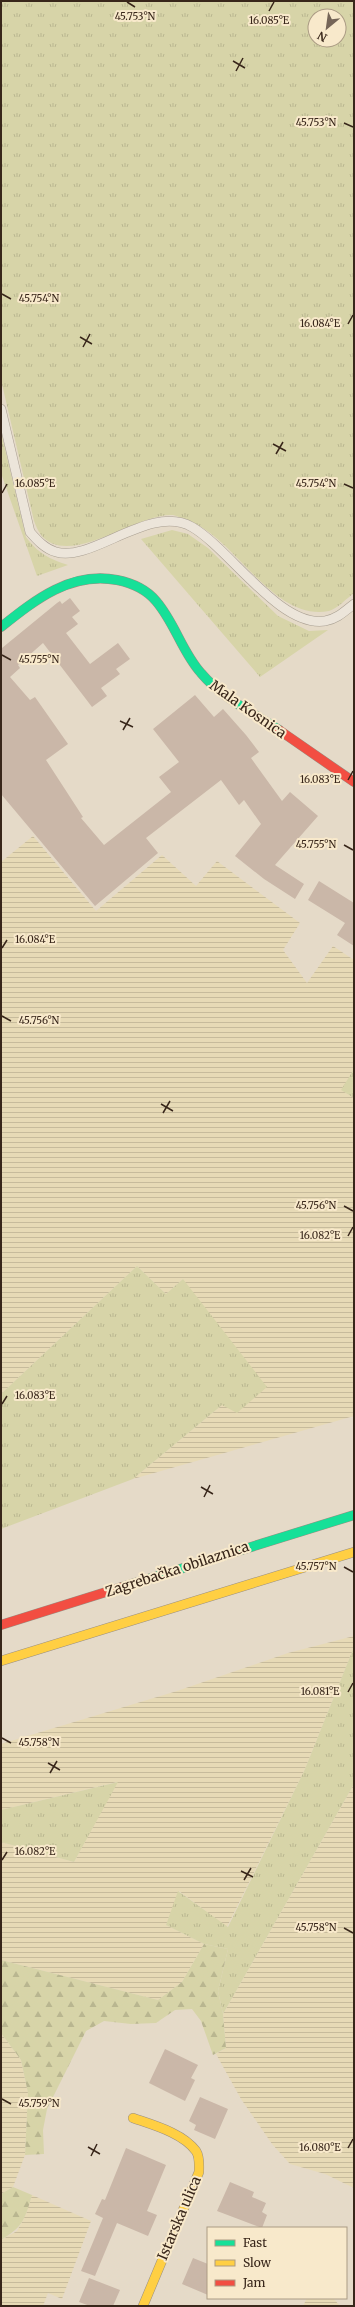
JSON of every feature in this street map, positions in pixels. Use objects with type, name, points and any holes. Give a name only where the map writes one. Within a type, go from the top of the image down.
[{"type":"main road","name":"Mala Kosnica","points":[[1,627],[51,590],[69,583],[93,577],[110,577],[141,588],[160,605],[194,663],[206,679],[234,701],[328,763],[354,782]]},
{"type":"main road","name":"Zagrebačka obilaznica","points":[[1,1625],[279,1537],[354,1515]]},
{"type":"main road","points":[[1,1661],[354,1552]]},
{"type":"main road","name":"Istarska ulica","points":[[133,2118],[167,2132],[190,2145],[197,2152],[200,2161],[199,2172],[143,2306]]},
{"type":"lane","points":[[1,409],[30,532],[42,544],[56,552],[75,553],[150,524],[172,522],[191,527],[213,543],[281,607],[296,615],[312,620],[326,621],[339,616],[354,604]]},
{"type":"shaded area","points":[[33,836],[96,911],[162,855],[196,886],[217,861],[300,923],[283,950],[307,983],[333,946],[354,960],[354,1069],[342,1090],[354,1098],[354,1416],[133,1479],[222,1405],[183,1279],[166,1294],[137,1266],[1,1394],[1,862]]},
{"type":"shaded area","points":[[354,1636],[354,1647],[305,1769],[227,1927],[179,1891],[166,1925],[204,1944],[182,1982],[158,2000],[1,1960],[1,1842],[74,1862],[117,1782],[1,1810],[1,1744],[177,1691],[288,1653]]},
{"type":"shaded area","points":[[354,1784],[354,2188],[325,2174],[290,2164],[272,2144],[241,2099],[216,2054],[226,2048],[223,2014]]},
{"type":"shaded area","points":[[1,2033],[21,2060],[28,2093],[25,2155],[13,2187],[1,2194]]},
{"type":"shaded area","points":[[32,2195],[91,2221],[62,2299],[48,2293],[43,2306],[1,2306],[1,2240],[17,2231],[26,2214]]},
{"type":"shaded area","points":[[306,2299],[334,2299],[340,2306],[303,2306]]},
{"type":"green space","points":[[1,1],[354,1],[354,593],[339,606],[329,611],[309,611],[290,604],[272,592],[222,543],[205,529],[173,515],[158,517],[141,522],[86,543],[68,546],[53,544],[41,535],[34,521],[1,380]]},
{"type":"green space","points":[[1,432],[26,537],[44,555],[68,565],[37,576],[1,473]]},
{"type":"green space","points":[[172,530],[188,534],[208,548],[278,616],[309,631],[328,630],[260,677],[141,539]]},
{"type":"green space","points":[[354,1069],[354,1098],[341,1090]]},
{"type":"green space","points":[[137,1266],[166,1294],[183,1279],[267,1387],[237,1413],[222,1405],[133,1479],[1,1529],[1,1394]]},
{"type":"green space","points":[[354,1647],[354,1784],[223,2014],[218,1991],[228,1949],[204,1944],[166,1925],[178,1891],[228,1927],[305,1769]]},
{"type":"green space","points":[[118,1782],[74,1862],[1,1842],[1,1810]]},
{"type":"green space","points":[[204,1944],[228,1949],[218,1991],[223,2014],[226,2048],[213,2055],[201,2021],[192,2009],[175,2010],[156,2023],[131,2024],[104,2021],[86,2031],[47,2109],[43,2130],[44,2154],[25,2155],[28,2093],[21,2060],[1,2033],[1,1960],[158,2000],[182,1982]]},
{"type":"green space","points":[[13,2187],[32,2195],[22,2222],[14,2231],[1,2240],[1,2194]]},
{"type":"building","points":[[70,598],[80,611],[72,617],[78,624],[66,633],[90,664],[118,643],[130,659],[116,669],[120,674],[101,688],[107,696],[92,707],[43,643],[18,665],[20,668],[10,677],[30,700],[35,697],[68,744],[46,760],[83,817],[81,818],[104,845],[171,792],[159,777],[179,762],[153,729],[195,695],[214,717],[223,709],[246,735],[259,752],[251,758],[282,801],[290,792],[318,816],[275,865],[304,884],[295,899],[264,879],[235,856],[261,824],[244,800],[239,805],[221,780],[146,838],[158,853],[95,906],[1,794],[1,646],[2,648],[57,603],[60,601],[62,604]]},
{"type":"building","points":[[319,881],[354,903],[354,946],[337,935],[345,923],[308,900]]},
{"type":"building","points":[[165,2049],[198,2065],[191,2078],[195,2080],[185,2101],[149,2083]]},
{"type":"building","points":[[200,2097],[228,2109],[215,2139],[194,2130],[196,2125],[189,2121]]},
{"type":"building","points":[[126,2148],[166,2165],[147,2211],[157,2215],[148,2236],[117,2223],[95,2276],[81,2271],[103,2218],[95,2214],[102,2199],[105,2200]]},
{"type":"building","points":[[230,2182],[254,2192],[252,2197],[266,2203],[262,2212],[267,2215],[262,2227],[259,2227],[217,2211]]},
{"type":"building","points":[[193,2258],[207,2264],[207,2295],[182,2284]]},
{"type":"building","points":[[89,2278],[120,2290],[113,2306],[90,2306],[79,2302]]},
{"type":"traffic: fast","points":[[1,627],[41,598],[54,590],[69,584],[100,578],[128,583],[148,593],[156,601],[163,610],[194,665],[209,682],[238,704],[279,730]]},
{"type":"traffic: fast","points":[[122,1587],[354,1515]]},
{"type":"traffic: slow","points":[[1,1661],[354,1552]]},
{"type":"traffic: slow","points":[[133,2118],[176,2134],[196,2151],[199,2161],[199,2172],[143,2306]]},
{"type":"traffic: jam","points":[[279,730],[354,782]]},
{"type":"traffic: jam","points":[[1,1625],[122,1587]]}]
